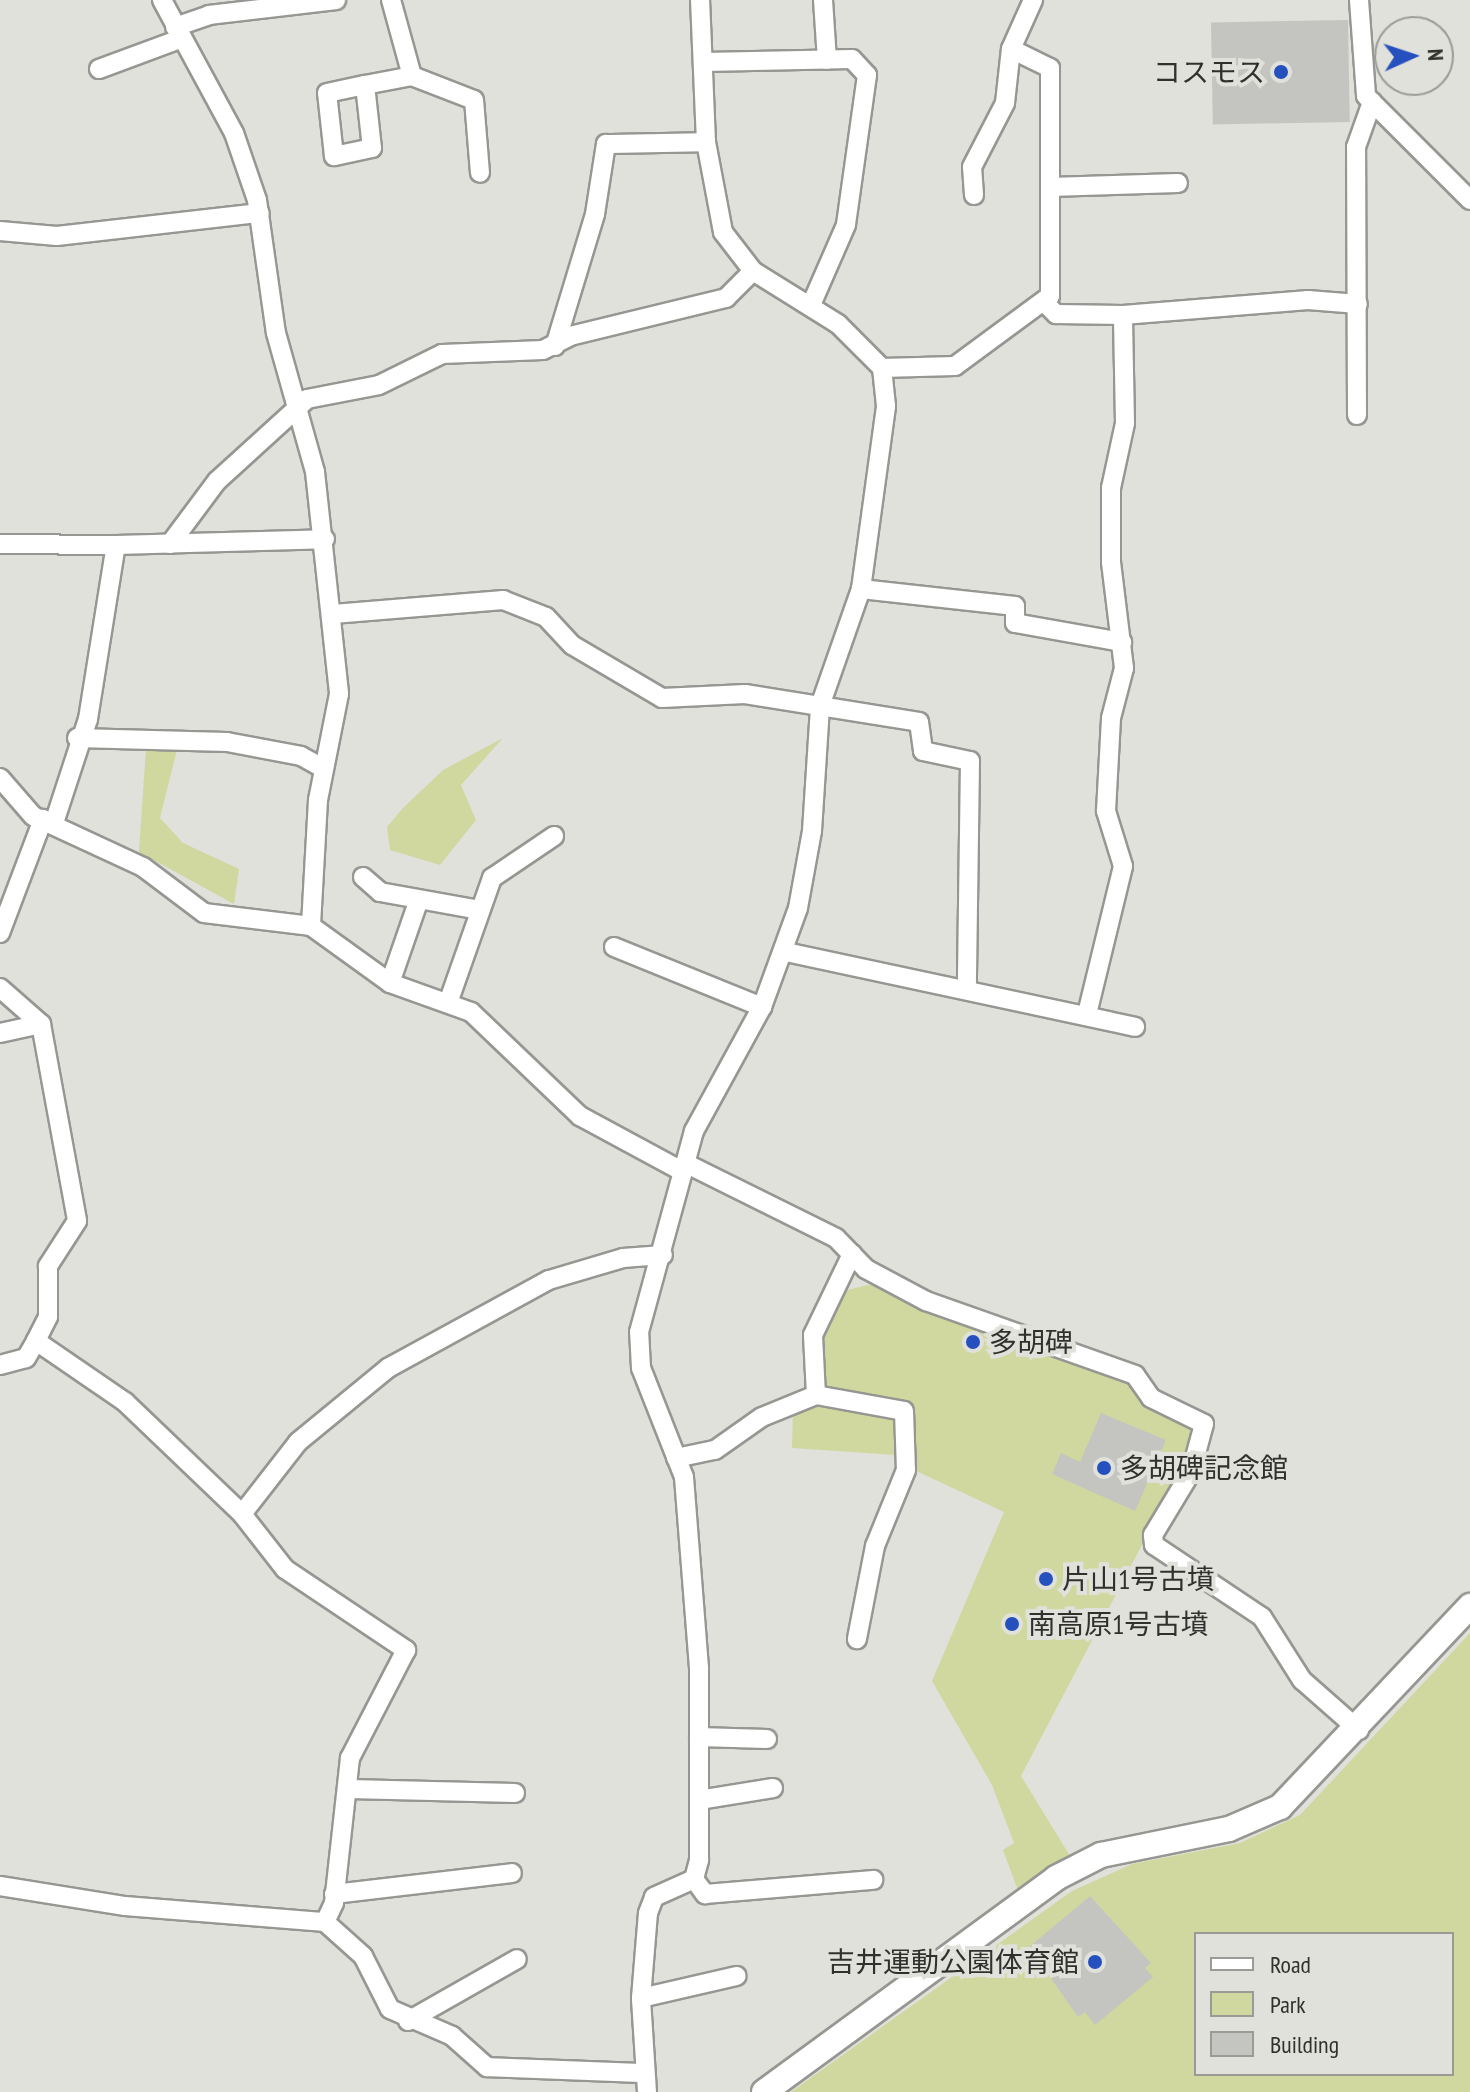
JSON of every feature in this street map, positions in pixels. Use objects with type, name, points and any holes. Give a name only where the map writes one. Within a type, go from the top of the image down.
[{"type":"street","points":[[162,0],[177,33],[234,133],[260,213],[276,333],[297,405],[325,539],[339,694],[324,769],[311,926]]},
{"type":"street","points":[[99,69],[209,15],[336,0]]},
{"type":"street","points":[[391,0],[412,76]]},
{"type":"street","points":[[700,0],[706,142],[723,232],[753,271],[811,305],[882,368],[886,406],[861,589],[820,706],[807,872],[786,952],[762,1007],[711,1091],[684,1167],[637,1349],[684,1477],[699,1737],[694,1879],[705,1894],[873,1880]]},
{"type":"street","points":[[823,0],[827,60]]},
{"type":"street","points":[[974,195],[972,167],[1005,103],[1011,49],[1033,0]]},
{"type":"street","points":[[1359,0],[1363,83],[1372,102],[1470,200]]},
{"type":"street","points":[[1011,49],[1050,68],[1050,187],[1045,303],[1056,314],[1123,315],[1308,300],[1358,304]]},
{"type":"street","points":[[704,62],[827,60],[861,66],[868,90],[846,225],[811,305]]},
{"type":"street","points":[[365,85],[412,76],[474,100],[480,173]]},
{"type":"street","points":[[1357,415],[1356,147],[1372,102]]},
{"type":"street","points":[[555,346],[595,214],[606,144],[706,142]]},
{"type":"street","points":[[1050,187],[1178,183]]},
{"type":"street","points":[[0,231],[57,236],[260,213]]},
{"type":"street","points":[[170,544],[217,481],[297,405],[393,380],[442,354],[555,346],[570,336],[726,298],[753,271]]},
{"type":"street","points":[[882,368],[955,366],[1045,303]]},
{"type":"street","points":[[1087,1014],[1122,880],[1121,851],[1106,811],[1122,642],[1111,547],[1111,488],[1125,423],[1123,315]]},
{"type":"street","points":[[0,544],[116,545],[325,539]]},
{"type":"street","points":[[0,933],[48,821],[92,701],[116,545]]},
{"type":"street","points":[[861,589],[1015,606],[1015,623],[1122,642]]},
{"type":"street","points":[[333,614],[503,600],[546,617],[572,645],[653,695],[745,694],[919,722],[923,751],[970,761],[967,988]]},
{"type":"street","points":[[77,738],[227,742],[292,754],[324,769]]},
{"type":"street","points":[[0,778],[20,805],[143,867],[204,913],[311,926],[390,983],[448,1003],[491,1025],[580,1116],[836,1238],[852,1254],[926,1301],[1135,1375],[1151,1398],[1204,1424],[1191,1472],[1153,1535],[1154,1545],[1262,1617],[1302,1680],[1359,1730]]},
{"type":"street","points":[[448,1003],[480,910],[504,864],[554,836]]},
{"type":"street","points":[[363,877],[380,892],[418,902],[480,910]]},
{"type":"street","points":[[390,983],[418,902]]},
{"type":"street","points":[[614,947],[762,1007]]},
{"type":"street","points":[[786,952],[967,988],[1135,1027]]},
{"type":"street","points":[[0,988],[41,1024],[77,1221],[48,1266],[48,1317],[36,1341],[26,1358],[0,1365]]},
{"type":"street","points":[[0,1033],[41,1024]]},
{"type":"street","points":[[816,1395],[813,1335],[852,1254]]},
{"type":"street","points":[[242,1514],[298,1442],[398,1362],[549,1280],[623,1258],[663,1255]]},
{"type":"street","points":[[36,1341],[125,1402],[242,1514],[285,1569],[406,1650],[350,1758],[349,1789],[334,1894],[325,1922]]},
{"type":"street","points":[[676,1458],[715,1450],[762,1417],[816,1395],[870,1400],[908,1418],[906,1470],[875,1546],[857,1639]]},
{"type":"street","points":[[764,2092],[1056,1878],[1101,1855],[1229,1829],[1280,1807],[1359,1730],[1470,1606]]},
{"type":"street","points":[[699,1737],[767,1739]]},
{"type":"street","points":[[699,1800],[773,1788]]},
{"type":"street","points":[[349,1789],[515,1793]]},
{"type":"street","points":[[334,1894],[512,1873]]},
{"type":"street","points":[[647,2092],[641,1998],[654,1897],[694,1879]]},
{"type":"street","points":[[0,1886],[125,1906],[325,1922],[363,1956],[390,2009],[408,2021],[452,2036],[487,2067],[645,2073]]},
{"type":"street","points":[[408,2021],[517,1959]]},
{"type":"street","points":[[641,1998],[736,1976]]},
{"type":"green space","points":[[503,738],[461,785],[476,820],[440,865],[390,850],[387,827],[403,808],[443,770]]},
{"type":"green space","points":[[146,748],[177,750],[160,818],[183,843],[239,869],[234,904],[139,852]]},
{"type":"green space","points":[[876,1283],[1130,1380],[1148,1403],[1200,1434],[1021,1776],[1070,1856],[1017,1888],[1003,1850],[1014,1843],[992,1785],[932,1681],[1004,1512],[912,1469],[910,1456],[792,1448],[793,1409],[828,1391],[819,1381],[816,1341],[843,1291]]},
{"type":"green space","points":[[1470,1633],[1470,2092],[791,2092],[1072,1891],[1132,1864],[1240,1843],[1300,1815]]},
{"type":"building","name":"コスモス","points":[[1348,20],[1350,122],[1213,124],[1211,22]]},
{"type":"building","name":"多胡碑記念館","points":[[1101,1413],[1166,1440],[1135,1511],[1052,1474],[1061,1453],[1080,1462]]},
{"type":"building","name":"吉井運動公園体育館","points":[[1090,1896],[1151,1963],[1145,1968],[1153,1977],[1095,2025],[1085,2012],[1078,2017],[1029,1947]]},
{"type":"place","name":"コスモス","points":[[1281,72]]},
{"type":"place","name":"多胡碑","points":[[973,1342]]},
{"type":"place","name":"多胡碑記念館","points":[[1104,1468]]},
{"type":"place","name":"片山1号古墳","points":[[1046,1579]]},
{"type":"place","name":"南高原1号古墳","points":[[1012,1624]]},
{"type":"place","name":"吉井運動公園体育館","points":[[1095,1962]]}]
